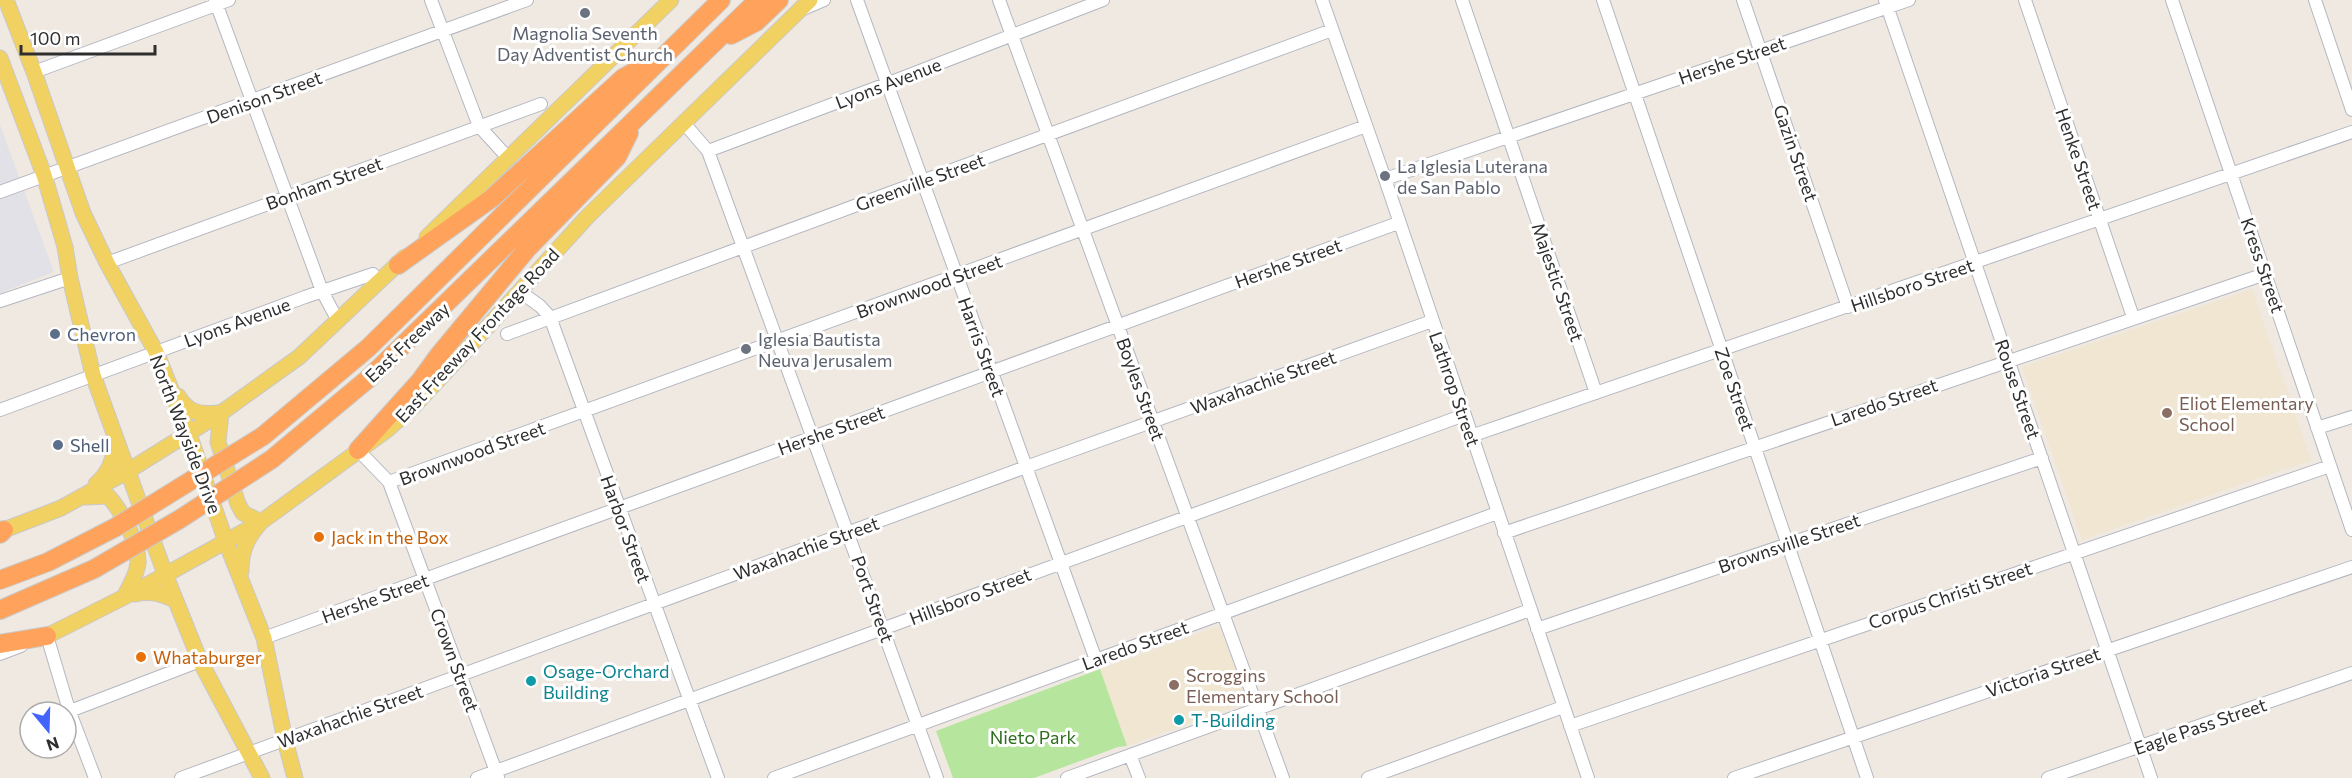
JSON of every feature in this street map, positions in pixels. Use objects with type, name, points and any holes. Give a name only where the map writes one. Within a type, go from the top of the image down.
[{"type":"highway","name":"East Freeway","points":[[0,580],[48,562],[116,527],[263,436],[368,348],[721,0]]},
{"type":"highway","name":"East Freeway","points":[[0,610],[94,569],[189,514],[272,459],[369,378],[758,0]]},
{"type":"highway","points":[[713,44],[756,22],[779,0]]},
{"type":"highway","points":[[398,265],[492,198],[623,78],[663,56]]},
{"type":"highway","points":[[358,450],[420,381],[527,249],[617,157],[635,121]]},
{"type":"highway","points":[[0,644],[46,636]]},
{"type":"main road","name":"North Wayside Drive","points":[[6,0],[68,166],[83,213],[107,263],[156,352],[189,434],[226,542],[264,638],[295,778]]},
{"type":"main road","points":[[1,529],[61,508],[128,471],[221,413],[295,360],[509,159],[671,0]]},
{"type":"main road","name":"East Freeway Frontage Road","points":[[46,636],[124,597],[261,522],[387,430],[414,406],[587,217],[805,5]]},
{"type":"main road","points":[[0,58],[44,175],[65,247],[93,375],[114,434],[165,574],[200,661],[262,778]]},
{"type":"main road","points":[[167,377],[190,411],[202,415],[221,413]]},
{"type":"main road","points":[[221,413],[218,442],[238,504],[243,513],[261,522],[248,537],[243,548],[241,579]]},
{"type":"main road","points":[[79,497],[104,477],[111,465],[115,454],[114,434]]},
{"type":"main road","points":[[79,497],[108,496],[118,507],[137,550],[138,563],[135,576],[124,597]]},
{"type":"main road","points":[[124,597],[142,592],[159,593],[175,600]]},
{"type":"street","points":[[431,0],[479,126],[509,159]]},
{"type":"street","name":"Denison Street","points":[[0,192],[527,0]]},
{"type":"street","points":[[805,5],[824,0]]},
{"type":"street","name":"Harris Street","points":[[857,0],[1096,660]]},
{"type":"street","name":"Boyles Street","points":[[999,0],[1283,778]]},
{"type":"street","name":"Lyons Avenue","points":[[708,151],[1103,0]]},
{"type":"street","name":"Lathrop Street","points":[[1322,0],[1588,778]]},
{"type":"street","name":"Majestic Street","points":[[1462,0],[1596,393]]},
{"type":"street","name":"Zoe Street","points":[[1603,0],[1867,778]]},
{"type":"street","name":"Gazin Street","points":[[1743,0],[1848,306]]},
{"type":"street","name":"Hershe Street","points":[[1385,179],[1635,94],[1886,4],[1909,0]]},
{"type":"street","name":"Henke Street","points":[[2025,0],[2133,317]]},
{"type":"street","name":"Kress Street","points":[[2172,0],[2352,530]]},
{"type":"street","points":[[2315,0],[2352,110]]},
{"type":"street","points":[[34,72],[220,2],[252,102],[322,291],[338,321]]},
{"type":"street","name":"Rouse Street","points":[[1886,4],[2151,778]]},
{"type":"street","name":"Greenville Street","points":[[507,333],[1332,30]]},
{"type":"street","name":"Bonham Street","points":[[107,263],[541,104]]},
{"type":"street","points":[[683,122],[708,151]]},
{"type":"street","name":"Brownwood Street","points":[[389,482],[1366,126]]},
{"type":"street","name":"Hillsboro Street","points":[[1471,436],[1975,264],[2352,132]]},
{"type":"street","name":"Port Street","points":[[708,151],[937,778]]},
{"type":"street","name":"Hershe Street","points":[[264,638],[1118,324],[1398,224]]},
{"type":"street","name":"Lyons Avenue","points":[[0,410],[373,274]]},
{"type":"street","name":"Laredo Street","points":[[1504,533],[2133,317],[2265,274]]},
{"type":"street","points":[[0,301],[70,278]]},
{"type":"street","name":"Harbor Street","points":[[519,291],[540,306],[550,317],[718,778]]},
{"type":"street","name":"Waxahachie Street","points":[[181,778],[1026,467],[1432,321]]},
{"type":"street","name":"Hillsboro Street","points":[[477,778],[497,774],[690,699],[1464,415]]},
{"type":"street","points":[[2317,428],[2352,417]]},
{"type":"street","name":"Crown Street","points":[[358,450],[389,482],[497,774]]},
{"type":"street","name":"Brownsville Street","points":[[1537,629],[2042,458]]},
{"type":"street","name":"Corpus Christi Street","points":[[1570,726],[2330,466]]},
{"type":"street","name":"Laredo Street","points":[[774,778],[1497,513]]},
{"type":"street","name":"Victoria Street","points":[[1734,778],[2352,567]]},
{"type":"street","points":[[1067,778],[1530,610]]},
{"type":"street","points":[[46,636],[66,700]]},
{"type":"street","name":"East Freeway Frontage Road","points":[[0,654],[46,636]]},
{"type":"street","points":[[78,708],[200,661]]},
{"type":"street","name":"Eagle Pass Street","points":[[2048,778],[2352,673]]},
{"type":"street","points":[[1368,778],[1563,707]]},
{"type":"street","points":[[78,732],[95,778]]},
{"type":"street","points":[[1130,755],[1139,778]]},
{"type":"shaded area","points":[[0,125],[54,272],[0,293]]},
{"type":"shaded area","name":"Eliot Elementary School","points":[[2252,289],[2311,460],[2082,540],[2022,367]]},
{"type":"shaded area","name":"Scroggins Elementary School","points":[[1219,626],[1248,702],[1127,746],[1100,669]]},
{"type":"green space","name":"Nieto Park","points":[[1100,669],[1127,746],[1118,747],[1034,778],[953,778],[936,731]]},
{"type":"place","name":"Magnolia Seventh Day Adventist Church","points":[[585,13]]},
{"type":"place","name":"La Iglesia Luterana de San Pablo","points":[[1385,176]]},
{"type":"place","name":"Chevron","points":[[55,334]]},
{"type":"place","name":"Iglesia Bautista Neuva Jerusalem","points":[[746,349]]},
{"type":"place","name":"Eliot Elementary School","points":[[2167,413]]},
{"type":"place","name":"Shell","points":[[58,445]]},
{"type":"place","name":"Jack in the Box","points":[[319,537]]},
{"type":"place","name":"Whataburger","points":[[141,657]]},
{"type":"place","name":"Osage-Orchard Building","points":[[531,681]]},
{"type":"place","name":"Scroggins Elementary School","points":[[1174,685]]},
{"type":"place","name":"T-Building","points":[[1179,720]]}]
